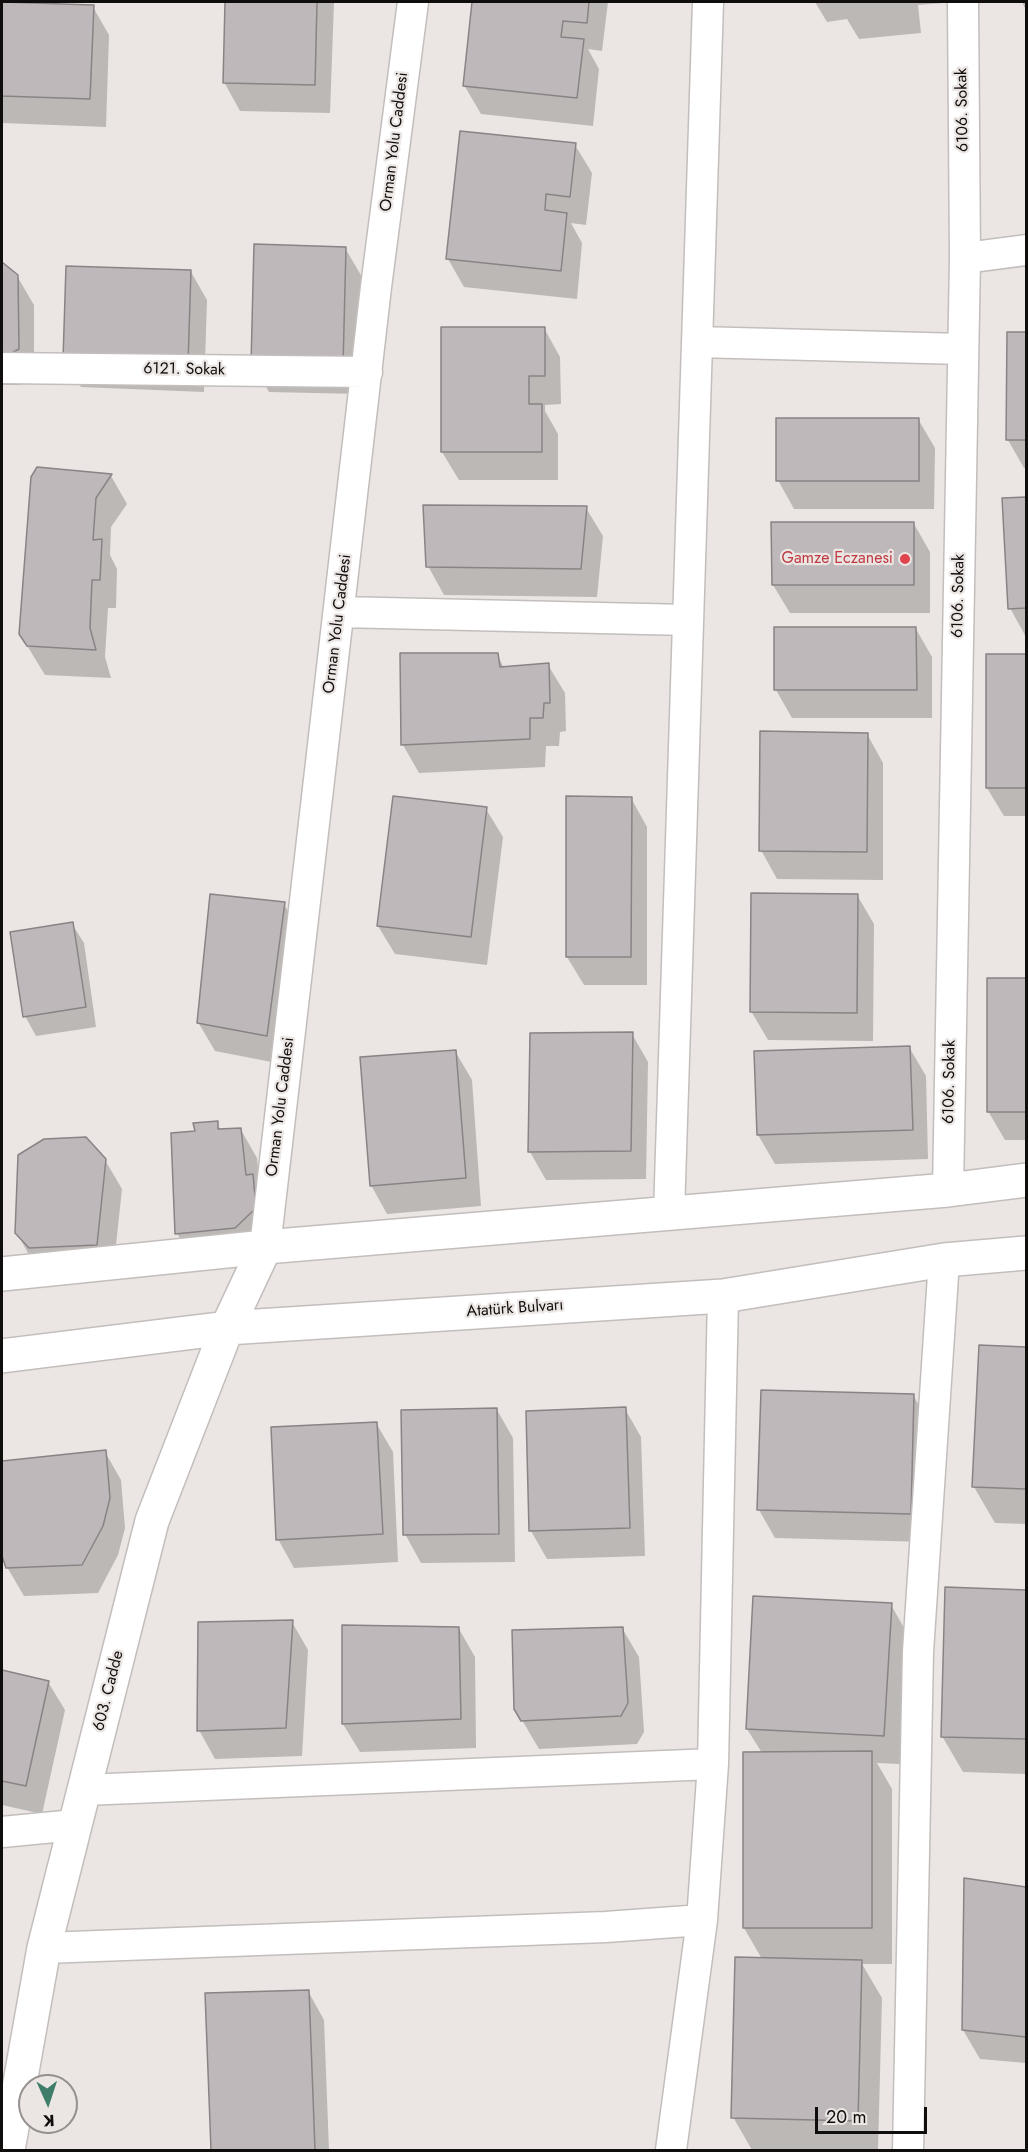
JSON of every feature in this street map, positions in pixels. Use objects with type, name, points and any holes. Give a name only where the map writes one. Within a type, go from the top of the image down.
[{"type":"main road","points":[[2,1274],[265,1247],[948,1190],[1026,1180]]},
{"type":"main road","name":"603. Cadde","points":[[8,2151],[44,1948],[152,1521],[226,1328],[265,1247]]},
{"type":"main road","name":"Atatürk Bulvarı","points":[[2,1356],[226,1328],[723,1296],[944,1260],[1026,1253]]},
{"type":"street","name":"Orman Yolu Caddesi","points":[[265,1247],[376,286],[413,2]]},
{"type":"street","points":[[669,1213],[708,2]]},
{"type":"street","name":"6106. Sokak","points":[[948,1190],[965,258],[963,2]]},
{"type":"street","points":[[965,258],[1026,250]]},
{"type":"street","points":[[697,342],[963,349]]},
{"type":"street","name":"6121. Sokak","points":[[2,368],[367,372]]},
{"type":"street","points":[[339,612],[688,620]]},
{"type":"street","points":[[908,2151],[918,1652],[944,1260]]},
{"type":"street","points":[[671,2151],[702,1920],[713,1764],[723,1296]]},
{"type":"street","points":[[84,1790],[713,1764]]},
{"type":"street","points":[[2,1832],[75,1825]]},
{"type":"street","points":[[44,1948],[606,1928],[702,1920]]},
{"type":"building","points":[[2,2],[94,5],[90,99],[2,96]]},
{"type":"building","points":[[225,2],[317,2],[315,85],[223,83]]},
{"type":"building","points":[[472,2],[589,2],[587,23],[563,21],[561,37],[584,39],[577,98],[463,86]]},
{"type":"building","points":[[460,131],[576,143],[570,197],[546,194],[545,210],[567,213],[561,271],[446,259]]},
{"type":"building","points":[[254,244],[346,247],[343,366],[251,364]]},
{"type":"building","points":[[2,262],[18,275],[19,349],[4,357],[2,357]]},
{"type":"building","points":[[66,266],[191,270],[188,364],[63,359]]},
{"type":"building","points":[[441,327],[545,327],[545,376],[529,376],[529,404],[542,404],[542,452],[441,452]]},
{"type":"building","points":[[1007,332],[1026,332],[1026,440],[1006,440]]},
{"type":"building","points":[[776,418],[919,418],[919,481],[776,481]]},
{"type":"building","points":[[37,467],[112,474],[96,498],[93,540],[102,539],[100,580],[92,580],[90,628],[96,650],[27,646],[19,634],[31,477]]},
{"type":"building","points":[[1026,497],[1026,608],[1008,609],[1002,498]]},
{"type":"building","points":[[423,505],[587,506],[581,569],[426,567]]},
{"type":"building","points":[[771,522],[914,522],[914,585],[772,585]]},
{"type":"building","points":[[774,627],[916,627],[917,690],[774,690]]},
{"type":"building","points":[[400,653],[498,653],[500,667],[549,663],[550,703],[544,703],[543,718],[530,718],[530,739],[401,745]]},
{"type":"building","points":[[986,654],[1026,654],[1026,788],[986,788]]},
{"type":"building","points":[[760,731],[868,733],[867,852],[759,851]]},
{"type":"building","points":[[393,796],[487,807],[471,937],[377,926]]},
{"type":"building","points":[[566,796],[632,797],[631,957],[566,957]]},
{"type":"building","points":[[751,893],[858,894],[857,1013],[750,1012]]},
{"type":"building","points":[[210,894],[285,902],[267,1036],[197,1023]]},
{"type":"building","points":[[73,922],[86,1007],[23,1017],[10,932]]},
{"type":"building","points":[[987,978],[1026,978],[1026,1112],[987,1112]]},
{"type":"building","points":[[633,1032],[631,1151],[528,1152],[530,1033]]},
{"type":"building","points":[[910,1046],[913,1130],[757,1135],[754,1051]]},
{"type":"building","points":[[456,1050],[466,1178],[370,1186],[360,1057]]},
{"type":"building","points":[[218,1121],[218,1129],[241,1128],[246,1175],[253,1174],[256,1208],[235,1228],[175,1234],[171,1133],[195,1131],[193,1123]]},
{"type":"building","points":[[86,1137],[106,1159],[97,1245],[29,1248],[15,1233],[18,1155],[44,1139]]},
{"type":"building","points":[[979,1345],[1026,1347],[1026,1489],[972,1487]]},
{"type":"building","points":[[761,1390],[914,1394],[911,1514],[757,1510]]},
{"type":"building","points":[[626,1407],[630,1528],[529,1531],[526,1411]]},
{"type":"building","points":[[497,1408],[499,1534],[403,1535],[401,1410]]},
{"type":"building","points":[[377,1422],[383,1534],[276,1540],[271,1427]]},
{"type":"building","points":[[106,1450],[110,1498],[103,1526],[82,1565],[6,1568],[2,1556],[2,1461]]},
{"type":"building","points":[[945,1587],[1026,1590],[1026,1739],[941,1737]]},
{"type":"building","points":[[753,1596],[892,1603],[884,1736],[746,1729]]},
{"type":"building","points":[[293,1620],[286,1728],[197,1731],[198,1622]]},
{"type":"building","points":[[342,1625],[459,1627],[461,1719],[342,1724]]},
{"type":"building","points":[[623,1627],[628,1703],[621,1716],[521,1721],[514,1709],[512,1630]]},
{"type":"building","points":[[2,1670],[49,1681],[26,1786],[2,1781]]},
{"type":"building","points":[[872,1751],[872,1928],[743,1928],[743,1752]]},
{"type":"building","points":[[964,1878],[1026,1887],[1026,2037],[962,2030]]},
{"type":"building","points":[[735,1957],[862,1960],[858,2121],[731,2118]]},
{"type":"building","points":[[309,1990],[315,2150],[211,2150],[205,1993]]},
{"type":"place","name":"Gamze Eczanesi","points":[[905,559]]}]
